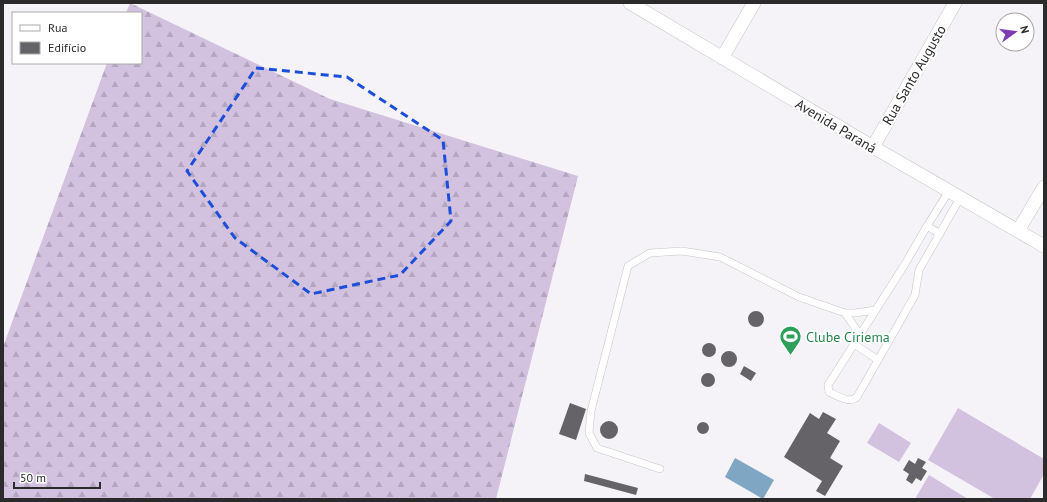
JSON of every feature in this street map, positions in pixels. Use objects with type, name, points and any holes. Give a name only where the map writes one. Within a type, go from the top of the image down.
[{"type":"street","name":"Avenida Paraná","points":[[630,3],[1044,246]]},
{"type":"street","points":[[722,58],[754,3]]},
{"type":"street","name":"Rua Santo Augusto","points":[[873,147],[955,3]]},
{"type":"street","points":[[1018,230],[1044,187]]},
{"type":"lane","points":[[949,191],[905,264],[828,385],[829,392],[849,400],[857,397],[915,295],[919,270],[960,198]]},
{"type":"lane","points":[[927,226],[940,234]]},
{"type":"lane","points":[[660,469],[597,448],[589,433],[592,411],[628,266],[650,253],[682,251],[720,257],[799,297],[845,313],[855,314],[876,310]]},
{"type":"lane","points":[[845,313],[860,335]]},
{"type":"lane","points":[[854,344],[878,360]]},
{"type":"highlighted area","points":[[256,68],[347,77],[443,140],[451,221],[400,275],[311,294],[235,238],[187,171]]},
{"type":"green space","points":[[130,3],[330,99],[578,176],[496,499],[3,499],[3,347],[107,64],[142,64],[142,12],[126,12]]},
{"type":"green space","points":[[958,408],[1044,459],[1044,474],[1030,499],[995,499],[928,460]]},
{"type":"green space","points":[[879,423],[911,443],[899,462],[867,443]]},
{"type":"green space","points":[[929,475],[968,499],[915,499]]},
{"type":"water","points":[[735,458],[774,480],[763,499],[725,477]]},
{"type":"building","points":[[756,311],[763,316],[764,319],[759,326],[756,327],[749,322],[748,319],[753,312]]},
{"type":"building","points":[[709,343],[714,345],[716,350],[714,355],[709,357],[704,355],[702,350],[704,345]]},
{"type":"building","points":[[729,351],[735,353],[737,359],[735,365],[729,367],[723,365],[721,359],[723,353]]},
{"type":"building","points":[[744,366],[756,373],[751,381],[740,374]]},
{"type":"building","points":[[705,373],[711,373],[715,377],[715,383],[711,387],[705,387],[701,383],[701,377]]},
{"type":"building","points":[[570,403],[586,409],[576,440],[559,434]]},
{"type":"building","points":[[823,412],[836,419],[827,433],[840,441],[830,458],[843,466],[825,496],[816,491],[822,481],[784,457],[810,413],[819,419]]},
{"type":"building","points":[[609,421],[615,424],[618,430],[615,436],[609,439],[603,436],[600,430],[603,424]]},
{"type":"building","points":[[701,422],[705,422],[709,428],[705,434],[701,434],[697,430],[697,426]]},
{"type":"building","points":[[918,458],[926,462],[922,468],[927,471],[921,481],[916,478],[912,484],[906,480],[909,474],[903,470],[909,460],[915,464]]},
{"type":"building","points":[[585,474],[638,488],[636,495],[584,481]]},
{"type":"place","name":"Clube Ciriema","points":[[790,356]]}]
